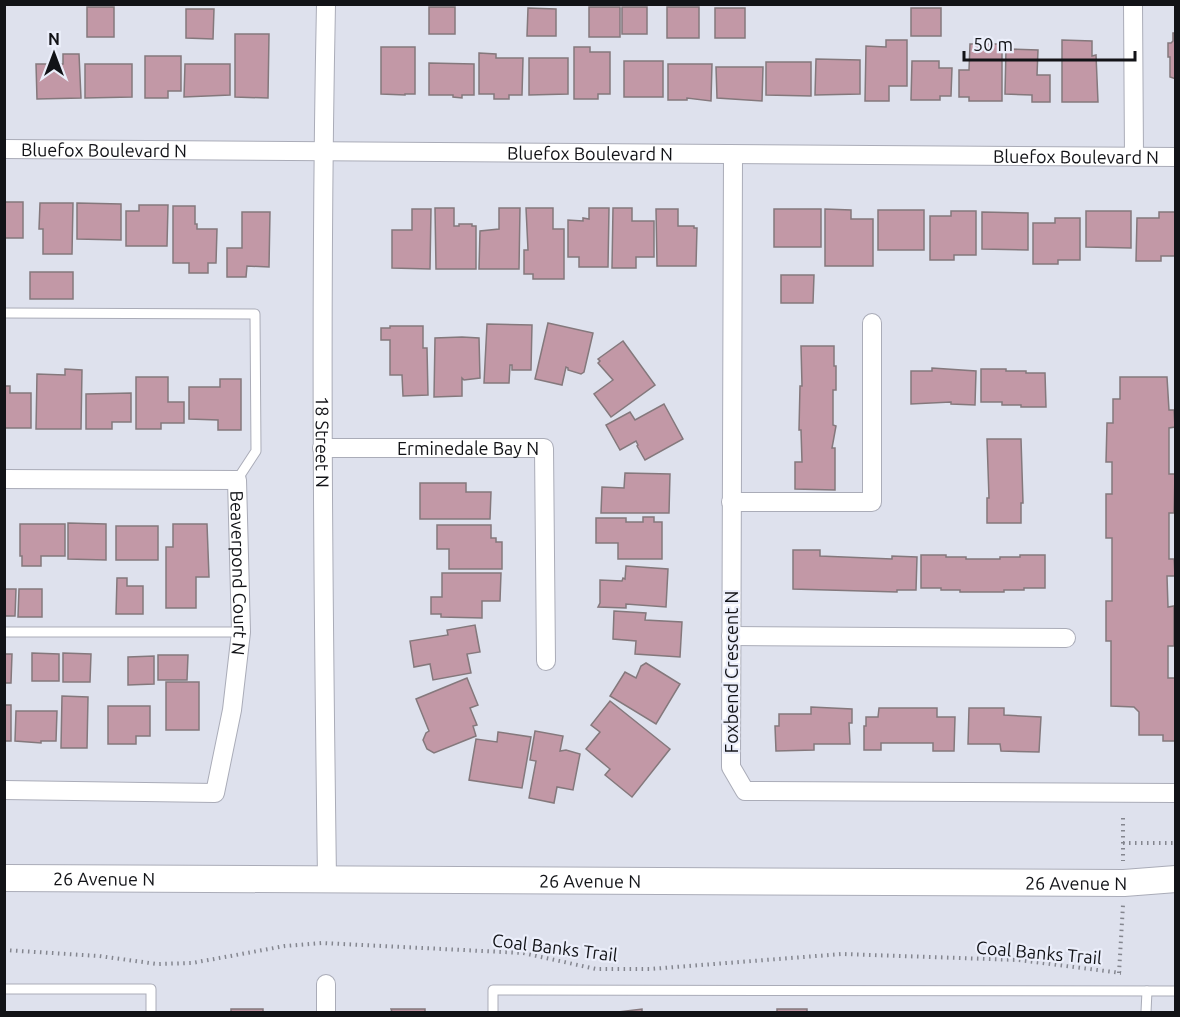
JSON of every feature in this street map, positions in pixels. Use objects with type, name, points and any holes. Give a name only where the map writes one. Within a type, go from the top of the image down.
[{"type":"main road","name":"26 Avenue N","points":[[4,878],[1112,883],[1176,879]]},
{"type":"street","name":"18 Street N","points":[[326,4],[322,448],[327,878]]},
{"type":"street","points":[[1133,4],[1134,157]]},
{"type":"street","name":"Bluefox Boulevard N","points":[[4,149],[1176,157]]},
{"type":"street","name":"Foxbend Crescent N","points":[[733,155],[731,768],[745,791],[1176,793]]},
{"type":"street","points":[[731,502],[872,502],[872,323]]},
{"type":"street","name":"Erminedale Bay N","points":[[322,448],[544,448],[546,661]]},
{"type":"street","name":"Beaverpond Court N","points":[[4,479],[237,480],[240,632],[232,710],[215,793],[4,790]]},
{"type":"street","points":[[731,636],[1066,638]]},
{"type":"street","points":[[326,984],[326,1012]]},
{"type":"lane","points":[[4,313],[255,314],[256,451],[237,480]]},
{"type":"lane","points":[[4,632],[240,632]]},
{"type":"lane","points":[[4,989],[151,989],[151,1012]]},
{"type":"lane","points":[[493,1012],[493,990],[1176,991]]},
{"type":"lane","points":[[1146,991],[1146,1012]]},
{"type":"path","points":[[1123,818],[1123,863]]},
{"type":"path","points":[[1123,843],[1176,843]]},
{"type":"path","points":[[1119,973],[1124,897]]},
{"type":"path","name":"Coal Banks Trail","points":[[4,950],[99,956],[157,964],[192,963],[285,946],[322,943],[523,953],[596,969],[650,969],[842,954],[1018,960],[1130,973]]},
{"type":"building","points":[[87,7],[114,7],[114,37],[87,37]]},
{"type":"building","points":[[429,7],[455,7],[455,34],[429,34]]},
{"type":"building","points":[[589,7],[620,7],[620,37],[589,37]]},
{"type":"building","points":[[622,7],[647,7],[647,34],[622,34]]},
{"type":"building","points":[[667,7],[699,7],[699,38],[667,38]]},
{"type":"building","points":[[528,8],[556,9],[556,36],[527,36]]},
{"type":"building","points":[[715,8],[745,8],[745,38],[715,38]]},
{"type":"building","points":[[911,8],[941,8],[941,36],[911,36]]},
{"type":"building","points":[[186,9],[214,9],[213,39],[186,38]]},
{"type":"building","points":[[1173,33],[1176,33],[1176,79],[1170,77],[1170,57],[1168,57],[1168,43],[1173,41]]},
{"type":"building","points":[[235,34],[269,34],[268,98],[235,97]]},
{"type":"building","points":[[886,40],[907,40],[907,86],[889,86],[889,101],[865,101],[866,46],[886,47]]},
{"type":"building","points":[[1062,40],[1092,41],[1092,56],[1096,55],[1098,102],[1062,102]]},
{"type":"building","points":[[970,44],[1002,44],[1002,101],[969,101],[969,97],[959,97],[959,70],[969,70]]},
{"type":"building","points":[[381,47],[415,47],[415,94],[381,94]]},
{"type":"building","points":[[574,47],[590,47],[590,52],[610,52],[610,94],[598,94],[598,99],[574,99]]},
{"type":"building","points":[[1006,49],[1038,50],[1037,75],[1050,75],[1050,102],[1032,102],[1032,95],[1005,94]]},
{"type":"building","points":[[479,53],[496,54],[496,58],[523,58],[522,95],[509,95],[509,99],[494,99],[494,94],[479,94]]},
{"type":"building","points":[[63,54],[79,54],[81,98],[37,99],[36,64],[63,64]]},
{"type":"building","points":[[145,56],[181,56],[181,91],[168,91],[168,98],[145,98]]},
{"type":"building","points":[[529,58],[568,58],[568,94],[529,95]]},
{"type":"building","points":[[816,59],[860,60],[860,94],[815,95]]},
{"type":"building","points":[[624,61],[663,61],[663,97],[624,97]]},
{"type":"building","points":[[912,61],[939,61],[939,68],[952,68],[951,96],[940,96],[940,100],[911,100]]},
{"type":"building","points":[[766,62],[811,62],[811,96],[766,95]]},
{"type":"building","points":[[429,63],[474,64],[474,95],[462,95],[462,98],[453,97],[453,95],[429,95]]},
{"type":"building","points":[[85,64],[132,64],[132,97],[85,98]]},
{"type":"building","points":[[185,64],[230,64],[230,95],[184,97]]},
{"type":"building","points":[[668,64],[712,64],[711,101],[687,98],[687,100],[668,100]]},
{"type":"building","points":[[716,67],[763,67],[762,101],[717,98]]},
{"type":"building","points":[[4,202],[23,202],[23,238],[4,238]]},
{"type":"building","points":[[40,203],[73,203],[72,254],[43,254],[43,229],[39,229]]},
{"type":"building","points":[[77,203],[121,204],[121,240],[77,239]]},
{"type":"building","points":[[139,205],[168,205],[167,246],[126,246],[126,211],[139,211]]},
{"type":"building","points":[[173,206],[195,206],[197,229],[217,229],[216,263],[208,263],[208,273],[189,273],[189,263],[173,263]]},
{"type":"building","points":[[435,208],[454,208],[454,226],[472,224],[476,226],[476,269],[436,269]]},
{"type":"building","points":[[499,208],[520,208],[519,269],[479,269],[480,231],[499,229]]},
{"type":"building","points":[[526,208],[553,208],[553,229],[564,229],[564,279],[533,279],[533,274],[524,274],[524,250],[528,250]]},
{"type":"building","points":[[589,208],[609,208],[608,267],[579,267],[579,257],[568,257],[568,220],[589,219]]},
{"type":"building","points":[[613,208],[632,208],[632,221],[654,221],[654,257],[636,257],[636,268],[612,268]]},
{"type":"building","points":[[412,209],[431,209],[430,269],[392,268],[392,230],[412,230]]},
{"type":"building","points":[[656,209],[678,209],[678,226],[697,228],[696,266],[657,266]]},
{"type":"building","points":[[774,209],[821,209],[821,247],[774,247]]},
{"type":"building","points":[[825,209],[851,210],[851,219],[873,219],[873,266],[825,266]]},
{"type":"building","points":[[878,210],[924,210],[924,250],[878,250]]},
{"type":"building","points":[[951,211],[976,211],[976,255],[954,255],[954,260],[930,260],[930,216],[951,216]]},
{"type":"building","points":[[1086,211],[1131,211],[1131,248],[1086,247]]},
{"type":"building","points":[[242,212],[270,212],[269,267],[247,266],[246,277],[227,277],[227,248],[242,248]]},
{"type":"building","points":[[982,212],[1028,213],[1028,250],[982,249]]},
{"type":"building","points":[[1159,212],[1176,212],[1176,256],[1161,256],[1161,261],[1136,261],[1137,218],[1159,218]]},
{"type":"building","points":[[1055,218],[1080,218],[1080,260],[1058,260],[1058,264],[1033,264],[1033,223],[1055,223]]},
{"type":"building","points":[[30,272],[73,272],[73,299],[30,299]]},
{"type":"building","points":[[781,275],[814,275],[813,303],[781,303]]},
{"type":"building","points":[[548,323],[593,333],[584,372],[581,374],[568,370],[566,367],[562,385],[535,379]]},
{"type":"building","points":[[487,324],[532,325],[531,370],[512,370],[512,365],[510,365],[509,383],[484,383]]},
{"type":"building","points":[[390,326],[423,326],[423,348],[427,348],[428,395],[403,396],[402,375],[390,375],[390,340],[381,340],[381,328],[390,328]]},
{"type":"building","points":[[435,338],[479,338],[480,378],[464,380],[462,378],[462,396],[434,397]]},
{"type":"building","points":[[623,341],[655,385],[611,417],[594,394],[613,380],[598,363],[600,361],[598,359]]},
{"type":"building","points":[[801,346],[834,346],[836,390],[833,390],[833,425],[836,426],[832,448],[835,448],[835,490],[795,489],[795,462],[802,462],[801,430],[799,430],[800,386],[802,386]]},
{"type":"building","points":[[932,368],[976,371],[975,405],[951,404],[951,402],[911,404],[911,371],[932,371]]},
{"type":"building","points":[[65,369],[82,370],[81,429],[36,429],[37,374],[65,375]]},
{"type":"building","points":[[981,369],[1045,373],[1046,407],[1021,407],[1021,405],[1002,405],[1002,402],[981,402]]},
{"type":"building","points":[[136,377],[168,377],[168,402],[184,402],[184,423],[161,423],[161,429],[136,429]]},
{"type":"building","points":[[1120,377],[1167,377],[1169,410],[1174,410],[1175,427],[1169,428],[1169,474],[1175,474],[1174,513],[1169,513],[1169,559],[1174,559],[1175,576],[1167,576],[1168,607],[1174,606],[1174,646],[1168,646],[1168,678],[1176,678],[1176,741],[1163,741],[1163,735],[1139,735],[1139,712],[1134,707],[1111,706],[1111,641],[1106,641],[1106,601],[1112,601],[1112,538],[1106,538],[1106,494],[1112,494],[1112,462],[1106,462],[1107,423],[1113,423],[1113,399],[1120,399]]},
{"type":"building","points":[[220,379],[241,379],[241,430],[218,430],[218,420],[189,419],[189,387],[220,387]]},
{"type":"building","points":[[4,386],[10,386],[10,393],[31,393],[31,428],[4,428]]},
{"type":"building","points":[[131,393],[131,422],[112,422],[112,429],[86,429],[86,394]]},
{"type":"building","points":[[664,404],[683,439],[645,460],[636,441],[620,450],[606,425],[630,412],[635,420]]},
{"type":"building","points":[[987,439],[1021,439],[1023,503],[1021,503],[1021,523],[987,523],[987,498],[989,498]]},
{"type":"building","points":[[625,473],[670,474],[669,513],[601,513],[602,487],[624,488]]},
{"type":"building","points":[[420,483],[466,483],[466,492],[491,492],[490,519],[420,519]]},
{"type":"building","points":[[643,517],[654,517],[654,522],[662,522],[662,559],[618,559],[618,543],[596,543],[596,518],[626,518],[626,522],[643,522]]},
{"type":"building","points":[[68,523],[106,524],[106,560],[68,559]]},
{"type":"building","points":[[20,524],[65,524],[65,556],[41,556],[41,566],[22,566]]},
{"type":"building","points":[[173,524],[207,524],[209,577],[196,577],[196,608],[166,608],[166,547],[173,547]]},
{"type":"building","points":[[437,525],[491,525],[491,538],[496,538],[496,542],[502,542],[502,569],[449,569],[449,549],[437,549]]},
{"type":"building","points":[[116,526],[158,526],[158,560],[116,560]]},
{"type":"building","points":[[793,550],[820,550],[820,556],[892,559],[892,556],[917,557],[916,590],[897,590],[897,592],[793,589]]},
{"type":"building","points":[[921,555],[1000,559],[1000,557],[1020,557],[1020,555],[1045,555],[1045,588],[1024,588],[1024,590],[1004,590],[1004,592],[960,592],[960,590],[941,590],[941,588],[921,588]]},
{"type":"building","points":[[626,566],[668,569],[666,607],[626,604],[626,608],[598,607],[600,580],[622,581],[623,578],[625,579]]},
{"type":"building","points":[[442,573],[501,573],[500,601],[482,601],[482,618],[441,617],[441,614],[431,614],[431,597],[442,597]]},
{"type":"building","points":[[117,578],[127,578],[127,586],[143,586],[143,614],[116,614]]},
{"type":"building","points":[[4,589],[16,589],[15,616],[4,616]]},
{"type":"building","points":[[19,589],[42,589],[42,617],[18,617]]},
{"type":"building","points":[[614,611],[646,613],[645,620],[682,622],[680,657],[635,654],[636,641],[613,639]]},
{"type":"building","points":[[475,625],[480,652],[467,654],[471,673],[433,680],[430,664],[414,667],[410,641],[448,635],[447,630]]},
{"type":"building","points":[[32,653],[59,654],[59,681],[32,681]]},
{"type":"building","points":[[63,653],[91,654],[90,682],[63,682]]},
{"type":"building","points":[[4,654],[12,654],[11,683],[4,683]]},
{"type":"building","points":[[158,655],[188,655],[187,680],[158,680]]},
{"type":"building","points":[[154,656],[154,684],[128,685],[128,657]]},
{"type":"building","points":[[646,663],[680,684],[656,724],[610,696],[625,672],[636,678],[641,666]]},
{"type":"building","points":[[467,678],[478,705],[470,708],[477,725],[473,726],[476,736],[434,753],[427,749],[423,740],[429,731],[416,699]]},
{"type":"building","points":[[166,682],[199,682],[199,730],[166,730]]},
{"type":"building","points":[[62,696],[88,697],[87,748],[61,748]]},
{"type":"building","points":[[610,701],[670,749],[632,797],[605,775],[610,769],[586,749],[600,732],[591,725]]},
{"type":"building","points":[[4,705],[11,705],[11,741],[4,741]]},
{"type":"building","points":[[108,706],[150,706],[150,736],[136,736],[136,744],[108,744]]},
{"type":"building","points":[[811,707],[852,709],[852,723],[849,723],[850,744],[814,744],[814,750],[776,751],[775,726],[779,726],[779,714],[811,714]]},
{"type":"building","points":[[879,708],[937,708],[937,717],[955,717],[954,751],[933,751],[933,743],[881,743],[881,750],[864,750],[866,717],[878,717]]},
{"type":"building","points":[[969,708],[1004,708],[1004,715],[1041,717],[1039,752],[1001,751],[1000,744],[968,744]]},
{"type":"building","points":[[16,711],[57,711],[56,741],[41,741],[41,743],[15,741]]},
{"type":"building","points":[[535,731],[563,736],[560,751],[566,750],[580,754],[573,790],[557,787],[554,803],[529,798],[536,761],[530,760]]},
{"type":"building","points":[[498,732],[531,737],[522,788],[469,780],[476,739],[497,742]]},
{"type":"building","points":[[231,1009],[263,1009],[263,1012],[231,1012]]},
{"type":"building","points":[[391,1009],[425,1009],[425,1012],[392,1012]]},
{"type":"building","points":[[642,1009],[642,1012],[618,1012]]},
{"type":"building","points":[[777,1009],[807,1009],[807,1012],[777,1012]]}]
